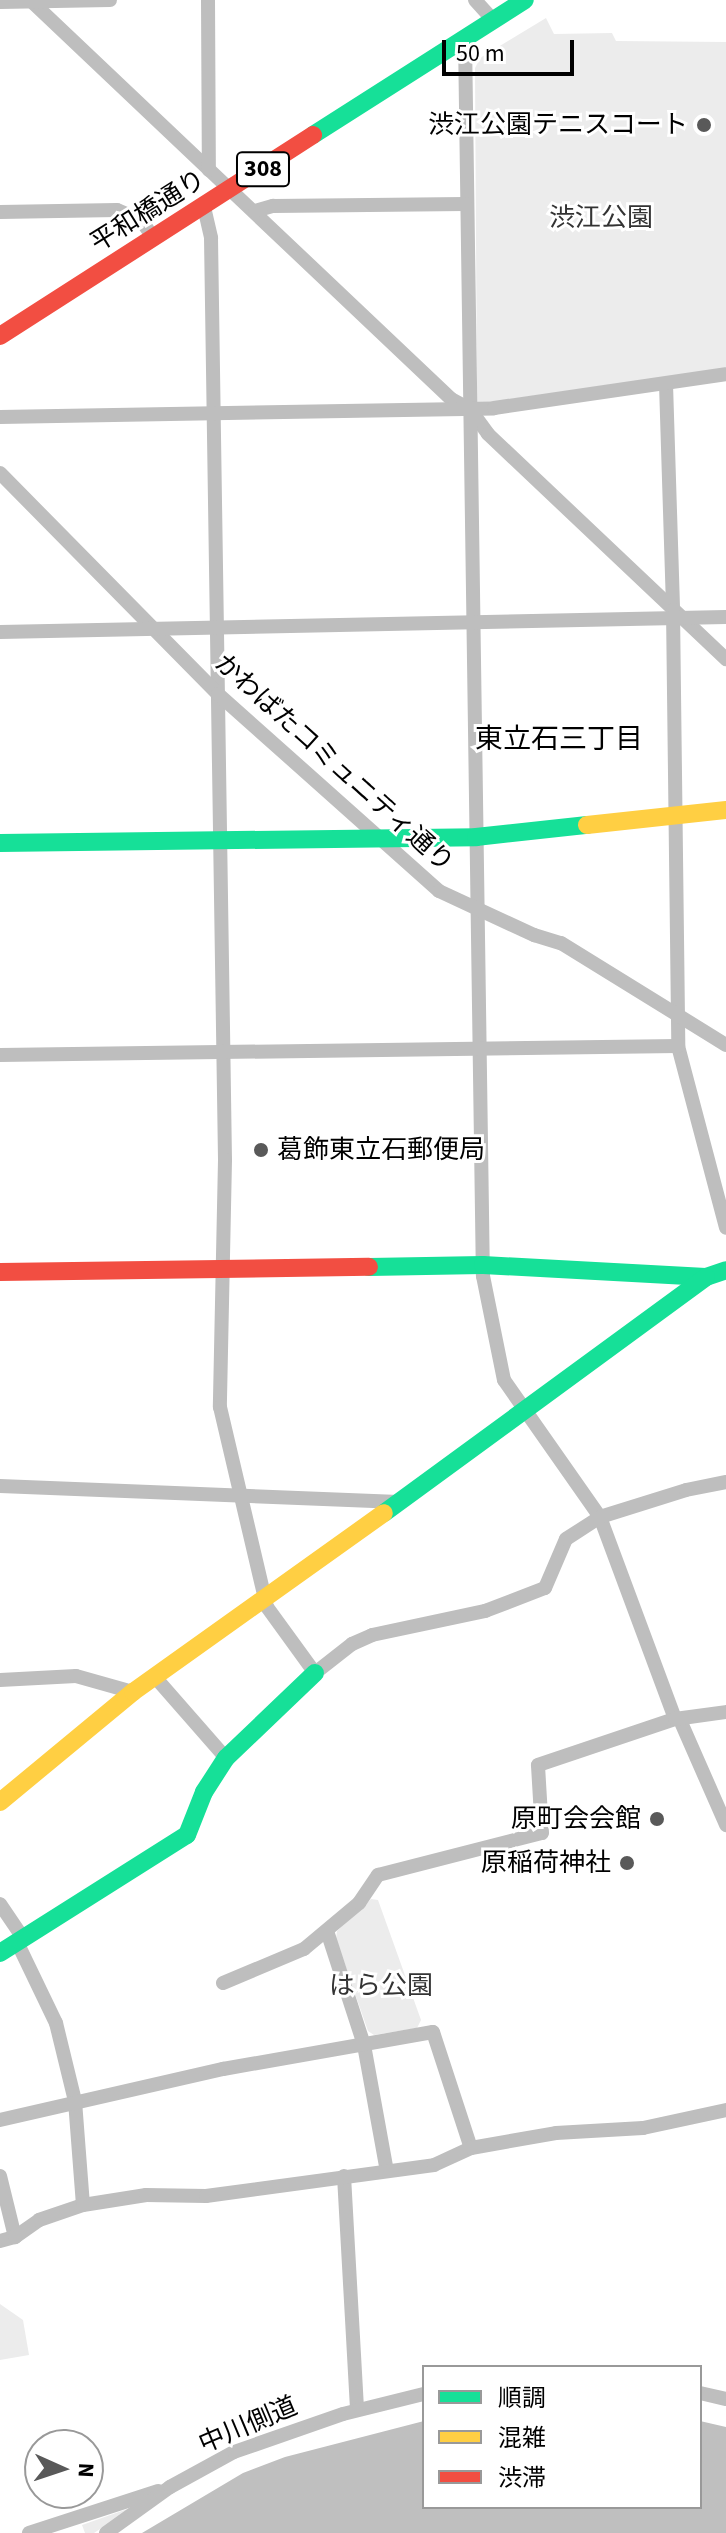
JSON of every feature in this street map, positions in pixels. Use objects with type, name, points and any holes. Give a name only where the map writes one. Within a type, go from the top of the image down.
[{"type":"street","points":[[0,2],[110,0]]},
{"type":"street","points":[[208,0],[209,170]]},
{"type":"street","points":[[475,0],[494,21]]},
{"type":"street","name":"平和橋通り","points":[[0,336],[525,0]]},
{"type":"street","points":[[31,1],[451,399],[470,409],[488,434],[677,617],[726,659]]},
{"type":"street","points":[[465,39],[465,204],[475,622],[483,1265],[504,1380],[600,1517],[678,1720],[726,1825]]},
{"type":"street","points":[[255,211],[273,206],[465,204]]},
{"type":"street","points":[[204,207],[211,238],[224,1052],[225,1269],[220,1407],[265,1601],[315,1673]]},
{"type":"street","points":[[0,212],[117,210],[141,220],[153,237]]},
{"type":"street","points":[[0,417],[470,409],[726,374]]},
{"type":"street","points":[[666,384],[677,617],[674,816],[678,1046],[726,1228]]},
{"type":"street","name":"かわばたコミュニティ通り","points":[[0,473],[78,549],[151,630],[218,694],[439,891],[534,935],[561,943],[726,1045]]},
{"type":"street","points":[[0,632],[726,617]]},
{"type":"street","points":[[0,843],[476,837],[726,810]]},
{"type":"street","points":[[0,1055],[678,1046]]},
{"type":"street","points":[[0,1272],[483,1265],[706,1277]]},
{"type":"street","points":[[0,1802],[133,1692],[265,1601],[706,1277],[726,1270]]},
{"type":"street","points":[[0,1953],[187,1835],[204,1792],[226,1758],[315,1673],[352,1644],[372,1635],[485,1611],[545,1588],[566,1539],[600,1517],[686,1490],[726,1482]]},
{"type":"street","points":[[0,1486],[400,1502]]},
{"type":"street","points":[[0,1680],[76,1676],[133,1692]]},
{"type":"street","points":[[155,1677],[226,1758]]},
{"type":"street","points":[[223,1983],[298,1952],[359,1903],[378,1875],[542,1833],[538,1765],[678,1720],[726,1712]]},
{"type":"street","points":[[0,1904],[20,1940],[56,2023],[75,2101],[83,2205]]},
{"type":"street","points":[[327,1931],[364,2045],[387,2171]]},
{"type":"street","points":[[0,2120],[223,2069],[433,2032],[471,2148]]},
{"type":"street","points":[[0,2241],[15,2237],[39,2220],[83,2205],[146,2195],[206,2196],[434,2165],[471,2148],[556,2133],[643,2128],[726,2110]]},
{"type":"street","points":[[0,2176],[15,2237]]},
{"type":"street","points":[[344,2176],[357,2410]]},
{"type":"street","points":[[702,2393],[726,2399]]},
{"type":"street","name":"中川側道","points":[[106,2533],[170,2487],[244,2448],[357,2410],[422,2394]]},
{"type":"street","points":[[29,2533],[170,2487]]},
{"type":"green space","name":"渋江公園","points":[[546,18],[554,34],[612,33],[616,41],[726,42],[726,368],[477,404],[475,68],[480,58]]},
{"type":"green space","name":"はら公園","points":[[371,1899],[378,1900],[421,2020],[417,2028],[374,2035],[368,2031],[336,1939],[337,1931]]},
{"type":"green space","points":[[0,2304],[23,2320],[29,2355],[0,2360]]},
{"type":"green space","points":[[133,2507],[94,2533],[85,2533],[82,2525]]},
{"type":"shaded area","points":[[702,2421],[726,2427],[726,2533],[142,2533],[243,2473],[285,2457],[422,2422],[422,2509],[702,2509]]},
{"type":"traffic: fast","points":[[313,135],[525,0]]},
{"type":"traffic: fast","points":[[0,843],[476,837],[587,825]]},
{"type":"traffic: fast","points":[[369,1267],[483,1265],[706,1277],[726,1270]]},
{"type":"traffic: fast","points":[[384,1513],[706,1277]]},
{"type":"traffic: fast","points":[[0,1953],[187,1835],[204,1792],[226,1758],[315,1673]]},
{"type":"traffic: slow","points":[[587,825],[726,810]]},
{"type":"traffic: slow","points":[[0,1802],[133,1692],[384,1513]]},
{"type":"traffic: jam","points":[[0,336],[313,135]]},
{"type":"traffic: jam","points":[[0,1272],[369,1267]]},
{"type":"place","name":"渋江公園テニスコート","points":[[704,125]]},
{"type":"place","name":"葛飾東立石郵便局","points":[[261,1150]]},
{"type":"place","name":"原町会会館","points":[[657,1819]]},
{"type":"place","name":"原稲荷神社","points":[[627,1863]]},
{"type":"district","name":"東立石三丁目","points":[[559,739]]}]
